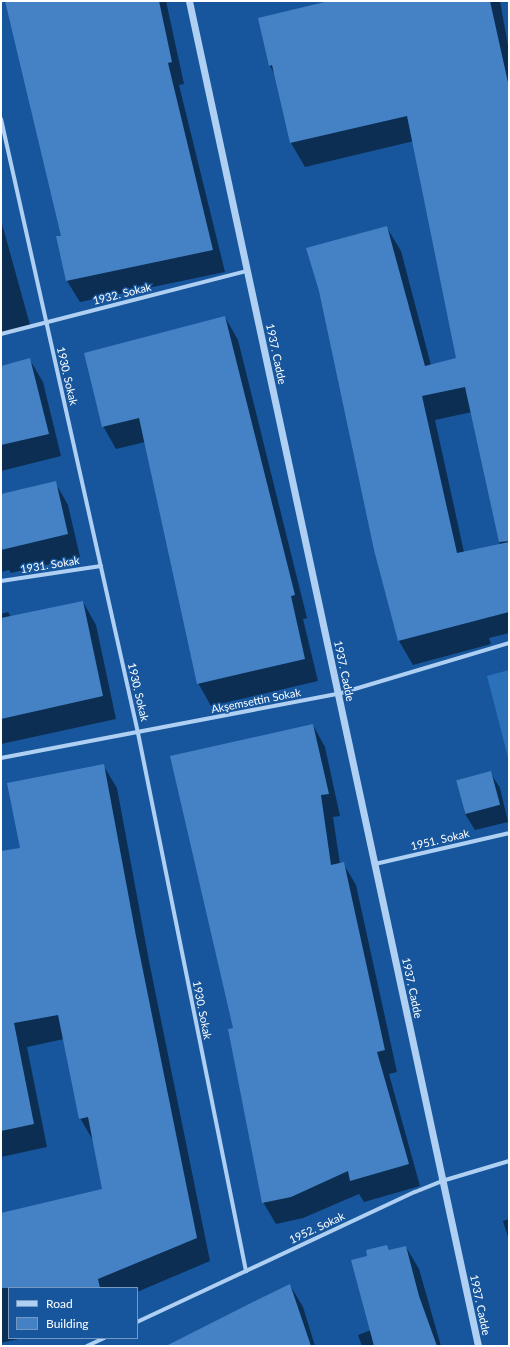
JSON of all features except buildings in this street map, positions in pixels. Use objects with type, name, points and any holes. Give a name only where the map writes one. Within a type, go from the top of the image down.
[{"type":"street","name":"1937. Cadde","points":[[189,1],[478,1346]]},
{"type":"street","name":"1930. Sokak","points":[[1,119],[138,733],[246,1271]]},
{"type":"street","name":"1932. Sokak","points":[[1,334],[247,271]]},
{"type":"street","name":"1931. Sokak","points":[[1,582],[101,566]]},
{"type":"street","name":"Akşemsettin Sokak","points":[[1,758],[338,694],[509,643]]},
{"type":"street","name":"1951. Sokak","points":[[375,864],[509,833]]},
{"type":"street","name":"1952. Sokak","points":[[138,1322],[442,1181],[509,1161]]},
{"type":"street","points":[[87,1346],[102,1339]]},
{"type":"shaded area","points":[[509,670],[509,761],[487,676]]}]
